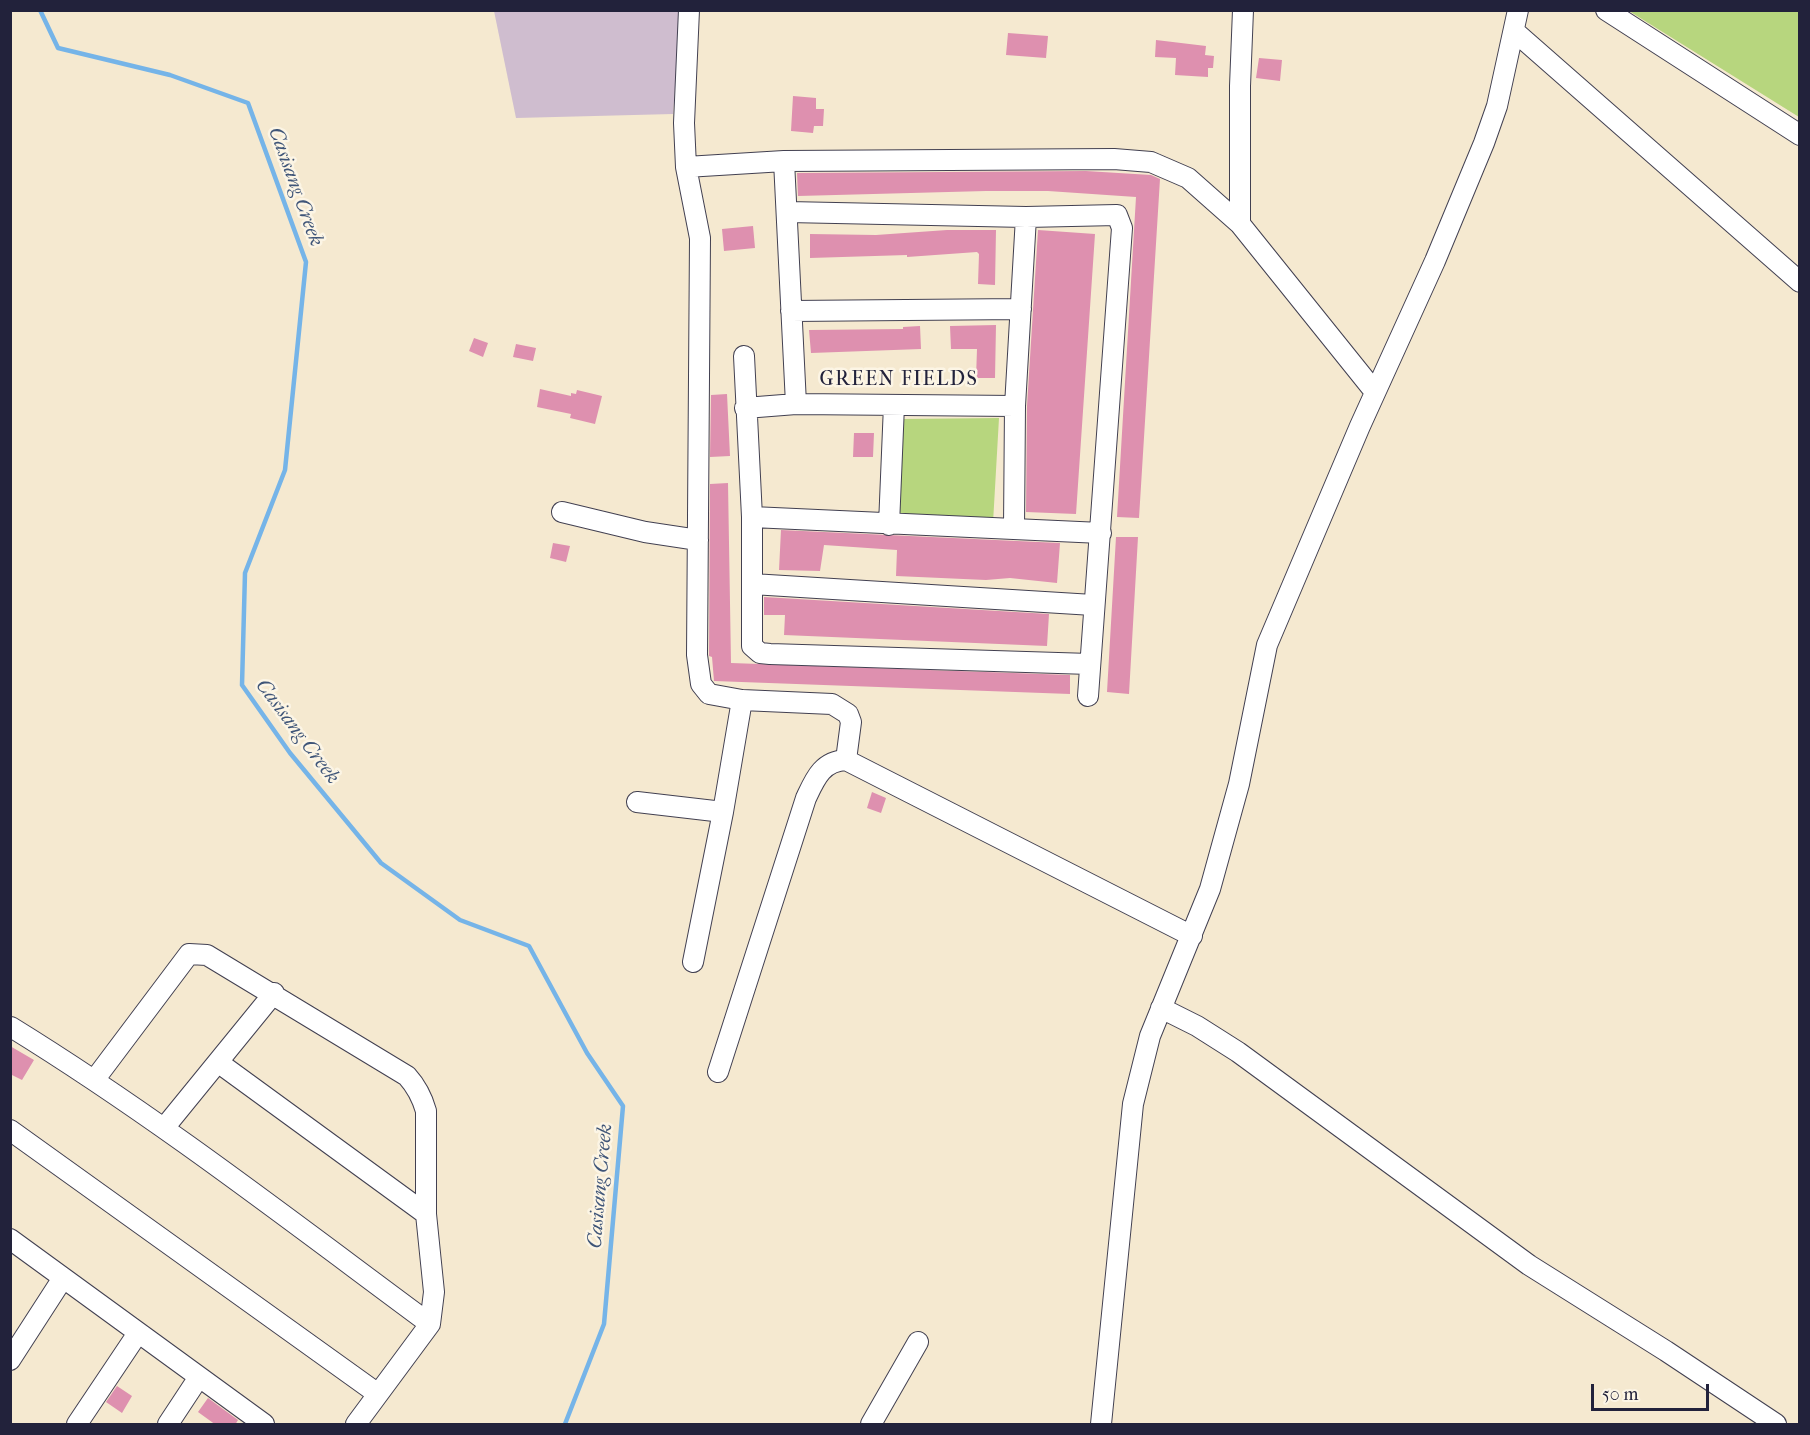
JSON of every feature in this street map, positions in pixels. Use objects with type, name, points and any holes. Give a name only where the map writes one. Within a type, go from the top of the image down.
[{"type":"street","points":[[689,10],[684,123],[686,167],[700,238],[697,655],[701,684],[709,694],[742,700],[821,702],[842,709],[851,722],[846,760]]},
{"type":"street","points":[[1240,224],[1240,86],[1243,10]]},
{"type":"street","points":[[1101,1425],[1135,1095],[1143,1058],[1210,889],[1239,783],[1267,645],[1375,392],[1435,261],[1484,143],[1497,106],[1518,10]]},
{"type":"street","points":[[1606,10],[1800,135]]},
{"type":"street","points":[[1514,31],[1800,282]]},
{"type":"street","points":[[686,167],[784,161],[1114,159],[1151,162],[1188,178],[1240,224],[1375,392]]},
{"type":"street","points":[[784,161],[796,404]]},
{"type":"street","points":[[788,212],[1026,217],[1117,215],[1122,228],[1088,696]]},
{"type":"street","points":[[1014,527],[1015,406],[1026,217]]},
{"type":"street","points":[[791,311],[1021,309]]},
{"type":"street","points":[[744,356],[752,517],[752,646],[760,653],[1090,664]]},
{"type":"street","points":[[745,408],[796,404],[1015,406]]},
{"type":"street","points":[[889,525],[894,405]]},
{"type":"street","points":[[562,512],[645,532],[698,540]]},
{"type":"street","points":[[752,517],[889,525],[1014,527],[1101,533]]},
{"type":"street","points":[[752,584],[1093,605]]},
{"type":"street","points":[[693,962],[723,812],[742,700]]},
{"type":"street","points":[[718,1072],[806,798],[815,779],[826,765],[834,760],[846,760],[1192,936]]},
{"type":"street","points":[[637,802],[723,812]]},
{"type":"street","points":[[95,1079],[189,954],[207,955],[274,993],[407,1076],[415,1084],[422,1095],[426,1111],[426,1214],[434,1292],[430,1324],[356,1425]]},
{"type":"street","points":[[164,1128],[274,993]]},
{"type":"street","points":[[1161,1008],[1197,1026],[1238,1052],[1529,1265],[1666,1351],[1776,1425]]},
{"type":"street","points":[[11,1027],[95,1079],[430,1324]]},
{"type":"street","points":[[219,1063],[426,1214]]},
{"type":"street","points":[[10,1130],[378,1394]]},
{"type":"street","points":[[10,1239],[261,1424]]},
{"type":"street","points":[[10,1360],[63,1278]]},
{"type":"street","points":[[76,1425],[138,1333]]},
{"type":"street","points":[[871,1425],[918,1342]]},
{"type":"street","points":[[168,1425],[199,1377]]},
{"type":"shaded area","points":[[494,11],[681,11],[673,114],[516,118]]},
{"type":"green space","points":[[1629,11],[1799,11],[1799,117]]},
{"type":"green space","points":[[999,418],[993,523],[896,519],[902,419]]},
{"type":"building","points":[[1008,33],[1048,36],[1046,58],[1006,55]]},
{"type":"building","points":[[1156,40],[1206,46],[1205,55],[1214,56],[1213,68],[1208,68],[1208,77],[1175,75],[1176,58],[1155,57]]},
{"type":"building","points":[[1259,58],[1282,60],[1280,81],[1256,78]]},
{"type":"building","points":[[793,96],[816,98],[816,109],[824,109],[823,126],[814,126],[813,133],[791,131]]},
{"type":"building","points":[[1086,171],[1151,175],[1160,179],[1139,518],[1117,517],[1136,197],[1048,191],[798,196],[797,173]]},
{"type":"building","points":[[753,226],[755,248],[724,251],[722,229]]},
{"type":"building","points":[[947,230],[996,230],[995,285],[978,284],[979,254],[977,252],[907,257],[907,255],[810,258],[810,234],[876,235]]},
{"type":"building","points":[[1038,230],[1095,234],[1076,514],[1026,512],[1027,406]]},
{"type":"building","points":[[996,325],[995,378],[976,378],[977,349],[951,349],[950,326]]},
{"type":"building","points":[[920,326],[921,349],[811,353],[809,330],[903,329],[903,327]]},
{"type":"building","points":[[474,338],[488,343],[483,357],[469,351]]},
{"type":"building","points":[[516,344],[536,348],[533,361],[513,357]]},
{"type":"building","points":[[540,389],[571,396],[571,393],[576,394],[577,390],[602,396],[595,424],[570,418],[571,414],[537,407]]},
{"type":"building","points":[[727,394],[730,456],[710,457],[711,395]]},
{"type":"building","points":[[854,433],[874,433],[873,457],[853,457]]},
{"type":"building","points":[[728,483],[731,663],[1070,675],[1070,694],[714,681],[712,657],[709,656],[710,484]]},
{"type":"building","points":[[781,530],[1060,543],[1057,583],[1010,578],[986,580],[896,576],[897,550],[824,545],[820,571],[779,570]]},
{"type":"building","points":[[1116,537],[1138,537],[1129,694],[1107,692]]},
{"type":"building","points":[[553,543],[570,546],[566,562],[550,558]]},
{"type":"building","points":[[764,597],[1049,614],[1047,646],[784,635],[785,615],[764,615]]},
{"type":"building","points":[[872,792],[886,798],[881,813],[867,808]]},
{"type":"building","points":[[10,1046],[34,1060],[22,1080],[10,1074]]},
{"type":"building","points":[[117,1386],[132,1396],[122,1413],[106,1402]]},
{"type":"building","points":[[208,1398],[238,1420],[235,1425],[216,1425],[198,1412]]},
{"type":"waterway","name":"Casisang Creek","points":[[40,10],[58,48],[170,75],[248,103],[306,262],[285,470],[245,573],[242,685],[290,753],[381,863],[460,920],[529,946],[587,1053],[623,1106],[604,1324],[565,1424]]},
{"type":"district","name":"GREEN FIELDS","points":[[899,380]]}]
